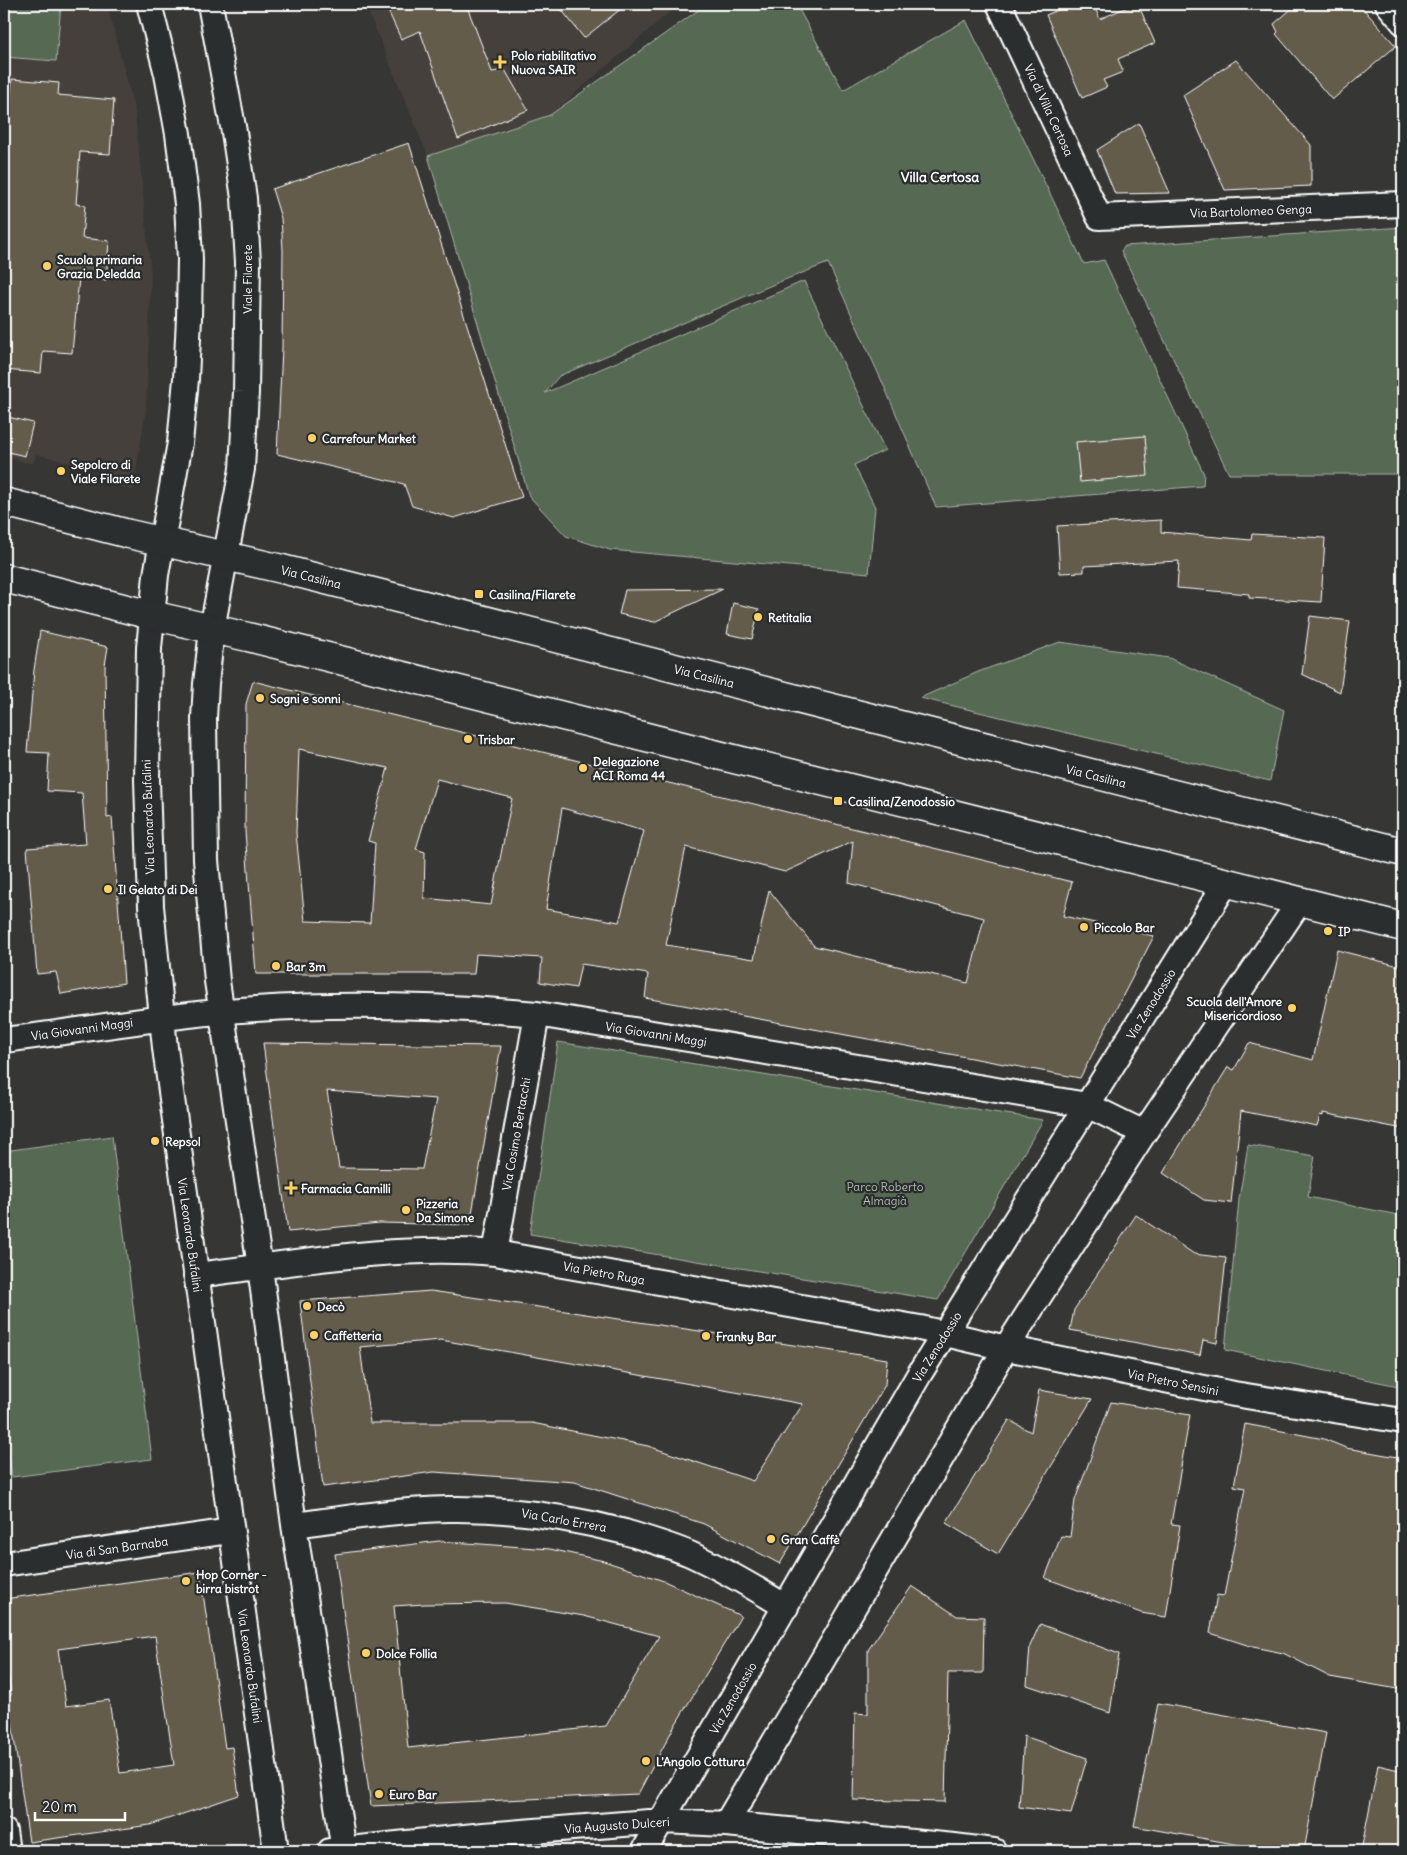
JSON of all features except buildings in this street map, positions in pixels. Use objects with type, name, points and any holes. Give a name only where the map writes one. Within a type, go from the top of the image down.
[{"type":"main road","name":"Via Casilina","points":[[4,502],[225,555],[1403,852]]},
{"type":"main road","points":[[4,578],[1403,927]]},
{"type":"street","points":[[149,4],[178,134],[187,204],[190,259],[189,335],[180,443],[163,541]]},
{"type":"street","name":"Viale Filarete","points":[[210,4],[234,132],[244,198],[248,262],[246,392],[242,469],[212,629]]},
{"type":"street","name":"Via di Villa Certosa","points":[[999,4],[1099,217]]},
{"type":"street","points":[[1388,4],[1403,22]]},
{"type":"street","name":"Via Bartolomeo Genga","points":[[1099,217],[1403,204]]},
{"type":"street","name":"Via Leonardo Bufalini","points":[[163,541],[151,615],[147,718],[151,906],[161,1018],[230,1532],[276,1851]]},
{"type":"street","points":[[212,629],[204,718],[205,824],[210,906],[221,1012],[260,1267],[339,1851]]},
{"type":"street","name":"Via Zenodossio","points":[[644,1851],[920,1374],[1226,883]]},
{"type":"street","points":[[726,1824],[1006,1348],[1144,1133],[1300,902]]},
{"type":"street","name":"Via Giovanni Maggi","points":[[4,1040],[161,1018],[255,1009],[342,1006],[468,1008],[537,1014],[1088,1105],[1144,1133]]},
{"type":"street","name":"Via Cosimo Bertacchi","points":[[495,1254],[537,1014]]},
{"type":"street","name":"Via Pietro Ruga","points":[[196,1275],[333,1257],[408,1251],[452,1250],[495,1254],[945,1334]]},
{"type":"street","name":"Via Pietro Sensini","points":[[945,1334],[1234,1394],[1403,1421]]},
{"type":"street","name":"Via Carlo Errera","points":[[294,1525],[388,1513],[450,1509],[547,1515],[609,1528],[688,1553],[719,1568],[786,1606]]},
{"type":"street","name":"Via di San Barnaba","points":[[4,1564],[230,1532]]},
{"type":"street","name":"Via Augusto Dulceri","points":[[339,1851],[484,1834],[662,1821],[726,1824],[994,1851]]},
{"type":"street","points":[[4,1831],[7,1851]]},
{"type":"shaded area","points":[[4,4],[107,4],[135,112],[151,275],[146,410],[133,490],[97,480],[98,470],[36,454],[33,464],[4,457]]},
{"type":"shaded area","name":"Polo riabilitativo Nuova SAIR","points":[[365,4],[669,4],[673,9],[550,115],[428,156]]},
{"type":"shaded area","points":[[4,622],[9,623],[4,727]]},
{"type":"green space","points":[[4,4],[61,4],[56,61],[4,57]]},
{"type":"green space","points":[[707,4],[796,4],[843,90],[966,20],[1084,264],[1104,260],[1204,474],[1203,486],[936,507],[828,263],[559,376],[545,393],[804,281],[885,450],[854,465],[875,507],[869,573],[610,550],[566,536],[529,496],[428,156],[550,115]]},
{"type":"green space","points":[[1403,227],[1403,474],[1229,474],[1121,251],[1125,246]]},
{"type":"green space","points":[[1060,642],[1169,658],[1284,710],[1270,781],[920,698],[978,672]]},
{"type":"green space","name":"Parco Roberto Almagià","points":[[558,1042],[1043,1120],[938,1300],[530,1234]]},
{"type":"green space","points":[[112,1136],[152,1459],[12,1477],[4,1416],[4,1151]]},
{"type":"green space","points":[[1248,1145],[1315,1156],[1308,1197],[1403,1216],[1403,1387],[1225,1350],[1239,1199]]},
{"type":"place","name":"Polo riabilitativo Nuova SAIR","points":[[500,62]]},
{"type":"place","name":"Scuola primaria Grazia Deledda","points":[[47,266]]},
{"type":"place","name":"Carrefour Market","points":[[312,438]]},
{"type":"place","name":"Sepolcro di Viale Filarete","points":[[61,471]]},
{"type":"place","name":"Casilina/Filarete","points":[[479,594]]},
{"type":"place","name":"Retitalia","points":[[758,617]]},
{"type":"place","name":"Sogni e sonni","points":[[260,698]]},
{"type":"place","name":"Trisbar","points":[[468,739]]},
{"type":"place","name":"Delegazione ACI Roma 44","points":[[583,768]]},
{"type":"place","name":"Casilina/Zenodossio","points":[[838,801]]},
{"type":"place","name":"Il Gelato di Dei","points":[[108,889]]},
{"type":"place","name":"Piccolo Bar","points":[[1084,927]]},
{"type":"place","name":"IP","points":[[1328,931]]},
{"type":"place","name":"Bar 3m","points":[[276,966]]},
{"type":"place","name":"Scuola dell'Amore Misericordioso","points":[[1292,1008]]},
{"type":"place","name":"Repsol","points":[[155,1141]]},
{"type":"place","name":"Farmacia Camilli","points":[[291,1188]]},
{"type":"place","name":"Pizzeria Da Simone","points":[[406,1210]]},
{"type":"place","name":"Decò","points":[[307,1306]]},
{"type":"place","name":"Caffetteria","points":[[314,1335]]},
{"type":"place","name":"Franky Bar","points":[[706,1336]]},
{"type":"place","name":"Gran Caffè","points":[[771,1539]]},
{"type":"place","name":"Hop Corner - birra bistrot","points":[[186,1581]]},
{"type":"place","name":"Dolce Follia","points":[[366,1653]]},
{"type":"place","name":"L'Angolo Cottura","points":[[646,1761]]},
{"type":"place","name":"Euro Bar","points":[[379,1794]]},
{"type":"district","name":"Villa Certosa","points":[[940,177]]}]
